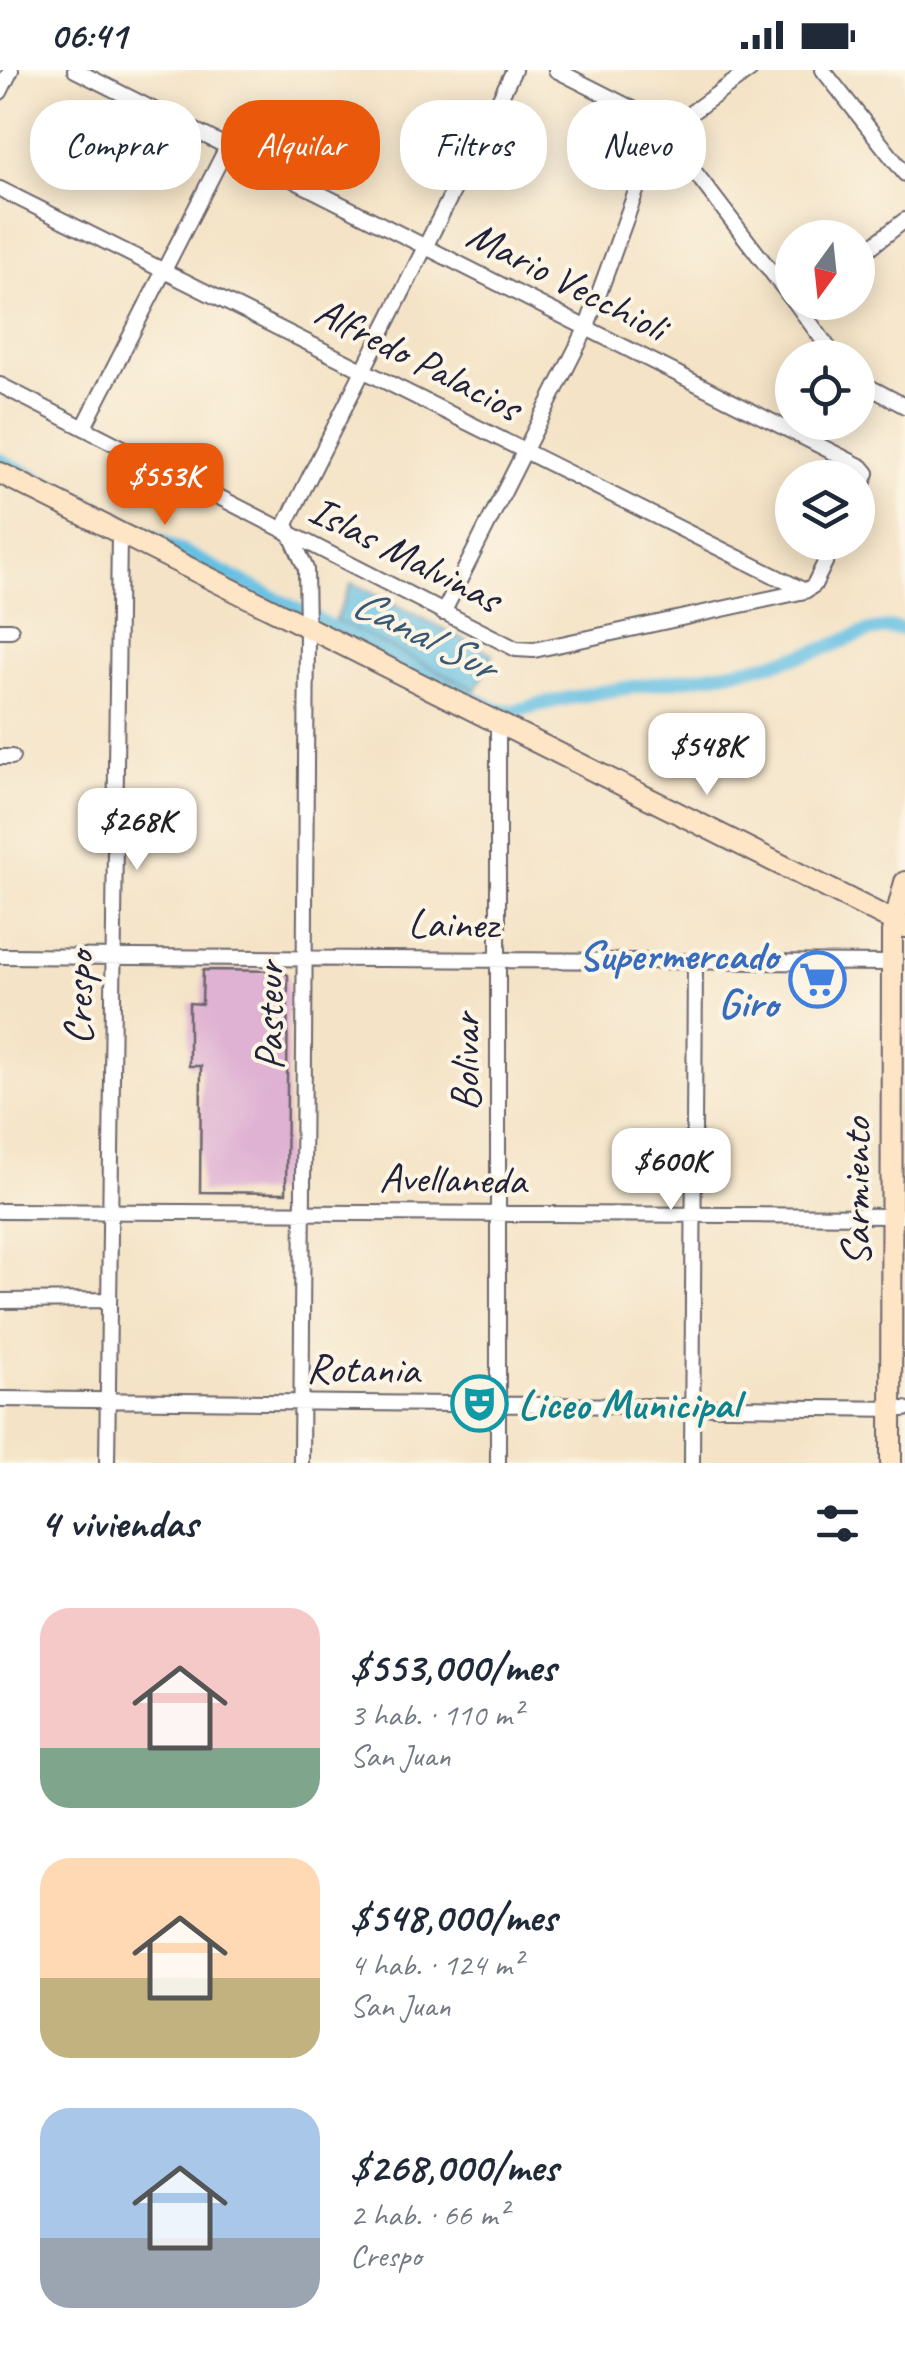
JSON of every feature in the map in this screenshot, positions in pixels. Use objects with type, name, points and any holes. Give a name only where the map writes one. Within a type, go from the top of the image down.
[{"type":"street","points":[[0,92],[11,70]]},
{"type":"street","name":"Mario Vecchioli","points":[[75,70],[221,144]]},
{"type":"street","points":[[287,532],[286,524],[514,70]]},
{"type":"street","points":[[556,70],[618,100]]},
{"type":"street","points":[[706,102],[750,70]]},
{"type":"street","points":[[823,70],[905,174]]},
{"type":"street","points":[[84,427],[221,159]]},
{"type":"street","points":[[706,184],[775,274]]},
{"type":"street","name":"Alfredo Palacios","points":[[0,189],[806,591]]},
{"type":"street","name":"Mario Vecchioli","points":[[311,190],[841,460]]},
{"type":"street","points":[[443,613],[586,330],[637,190]]},
{"type":"street","points":[[875,244],[905,220]]},
{"type":"street","name":"Islas Malvinas","points":[[0,385],[443,613],[526,651],[806,591]]},
{"type":"street","points":[[875,390],[905,406]]},
{"type":"street","points":[[0,473],[899,924]]},
{"type":"street","name":"Pasteur","points":[[287,532],[306,574],[307,628],[301,1463]]},
{"type":"street","name":"Crespo","points":[[107,1463],[120,534]]},
{"type":"street","points":[[306,574],[312,560],[327,553]]},
{"type":"street","points":[[806,591],[814,585],[826,560]]},
{"type":"street","name":"Bolivar","points":[[498,720],[498,1463]]},
{"type":"street","name":"Sarmiento","points":[[891,1463],[898,1409],[899,924],[905,882]]},
{"type":"street","name":"Lainez","points":[[0,956],[899,963]]},
{"type":"street","points":[[692,1463],[694,964]]},
{"type":"street","name":"Avellaneda","points":[[0,1211],[900,1216]]},
{"type":"street","points":[[0,1301],[110,1300]]},
{"type":"street","name":"Rotania","points":[[0,1399],[898,1409]]},
{"type":"water","points":[[352,583],[493,654],[476,690],[335,620]]},
{"type":"building","points":[[203,970],[281,971],[288,975],[286,1193],[200,1192],[201,1066],[189,1066],[189,1003],[202,1004]]},
{"type":"waterway","name":"Canal Sur","points":[[0,460],[497,710],[515,711],[590,694],[742,669],[817,651],[871,631],[905,630]]},
{"type":"place","name":"Supermercado Giro","points":[[817,979]]},
{"type":"place","name":"Liceo Municipal","points":[[479,1404]]}]
